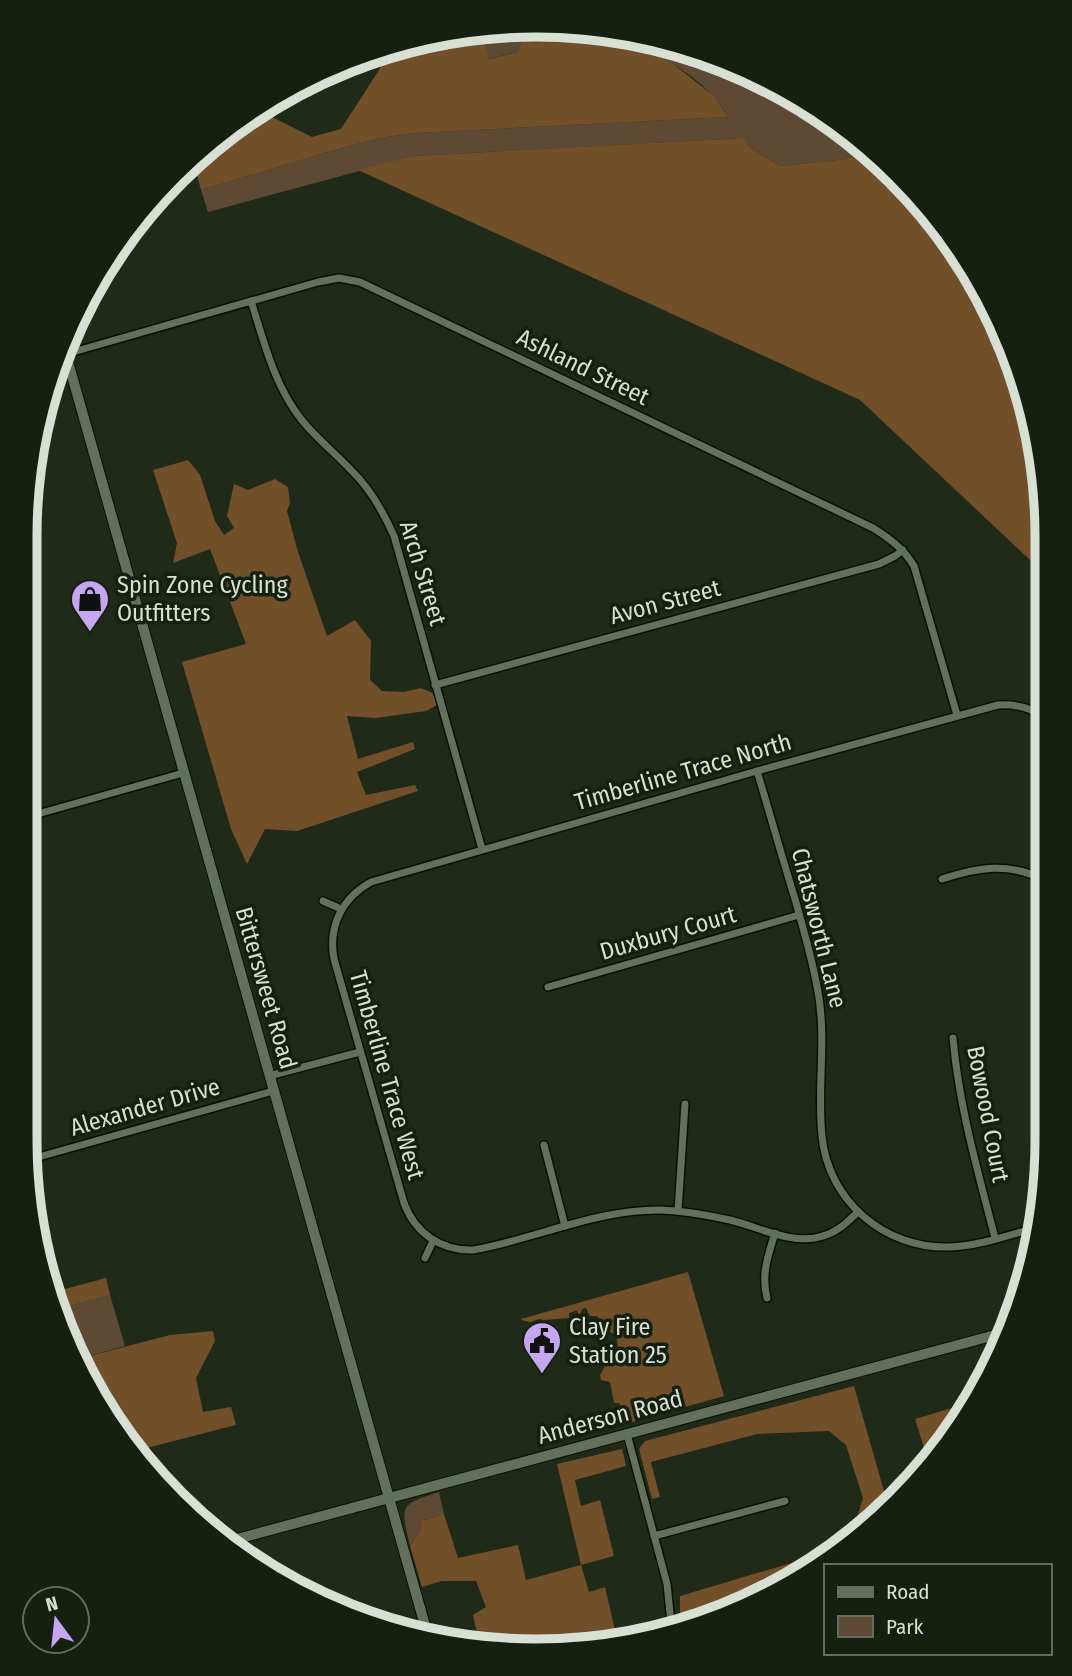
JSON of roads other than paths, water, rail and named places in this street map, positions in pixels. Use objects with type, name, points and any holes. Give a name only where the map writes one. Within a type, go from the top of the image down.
[{"type":"street","name":"Ashland Street","points":[[73,350],[330,279],[360,282],[888,537],[909,557],[918,575],[957,715]]},
{"type":"street","name":"Arch Street","points":[[251,301],[277,378],[289,403],[308,427],[366,487],[394,536],[482,849]]},
{"type":"street","name":"Bittersweet Road","points":[[68,363],[425,1627]]},
{"type":"street","name":"Avon Street","points":[[435,685],[879,564],[902,550]]},
{"type":"street","name":"Timberline Trace North","points":[[341,909],[354,893],[371,882],[757,771],[990,706],[1006,704],[1035,712]]},
{"type":"street","name":"Chatsworth Lane","points":[[757,771],[816,974],[822,1040],[821,1129],[827,1163],[838,1186],[858,1212],[874,1226],[903,1241],[927,1246],[962,1246],[1027,1230]]},
{"type":"street","points":[[37,814],[183,774]]},
{"type":"street","points":[[942,878],[971,870],[998,867],[1035,876]]},
{"type":"street","points":[[323,901],[341,909]]},
{"type":"street","name":"Timberline Trace West","points":[[341,909],[334,929],[333,950],[360,1052],[404,1203],[414,1223],[433,1241]]},
{"type":"street","name":"Duxbury Court","points":[[548,987],[799,915]]},
{"type":"street","name":"Bowood Court","points":[[953,1038],[964,1116],[995,1238]]},
{"type":"street","points":[[269,1076],[360,1052]]},
{"type":"street","name":"Alexander Drive","points":[[38,1157],[273,1090]]},
{"type":"street","points":[[678,1211],[685,1104]]},
{"type":"street","points":[[544,1145],[565,1226]]},
{"type":"street","points":[[425,1258],[433,1241],[453,1249],[473,1250],[592,1218],[633,1212],[678,1211],[730,1220],[797,1239],[819,1238],[839,1229],[858,1212]]},
{"type":"street","points":[[767,1298],[763,1284],[764,1275],[775,1233]]},
{"type":"street","name":"Anderson Road","points":[[236,1539],[995,1335]]},
{"type":"street","points":[[627,1434],[667,1584],[671,1620]]},
{"type":"street","points":[[654,1536],[785,1501]]},
{"type":"place","name":"Spin Zone Cycling Outfitters","points":[[90,633]]},
{"type":"place","name":"Clay Fire Station 25","points":[[542,1375]]}]
